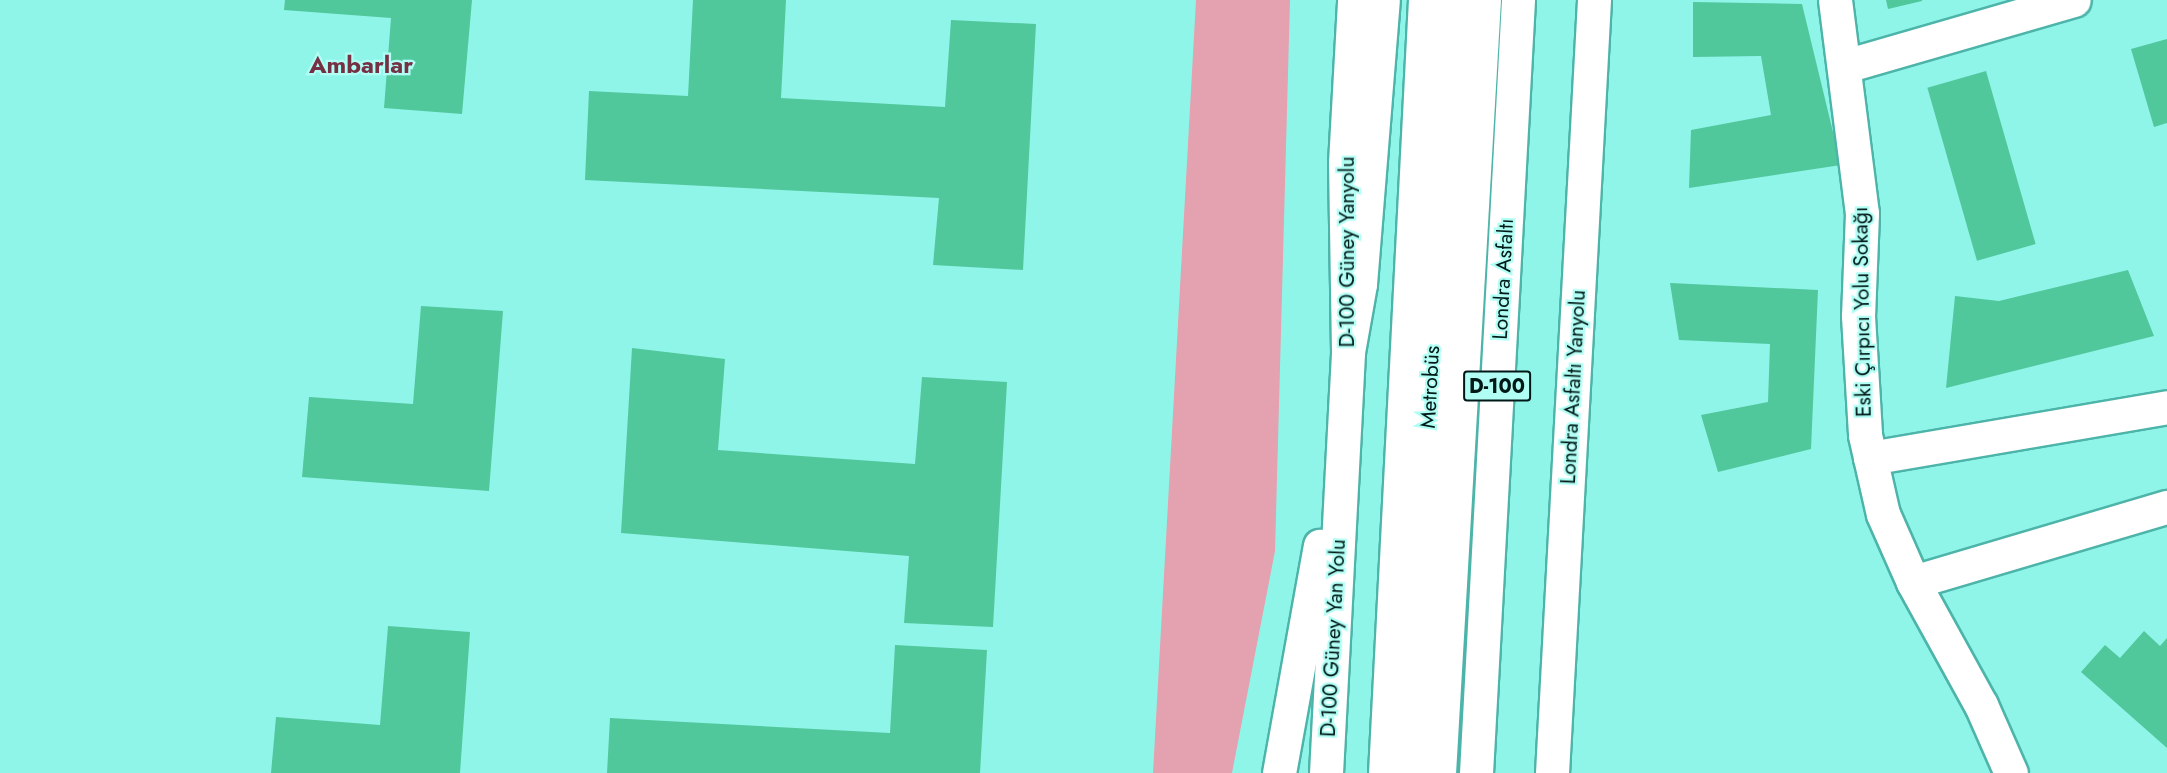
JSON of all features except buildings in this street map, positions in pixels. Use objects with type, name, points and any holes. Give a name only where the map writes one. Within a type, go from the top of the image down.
[{"type":"main road","name":"D-100 Güney Yanyolu","points":[[1339,504],[1348,352],[1345,163],[1354,0]]},
{"type":"main road","points":[[1348,352],[1360,284],[1383,0]]},
{"type":"main road","points":[[1385,773],[1425,0]]},
{"type":"main road","name":"Metrobüs","points":[[1408,773],[1452,0]]},
{"type":"main road","points":[[1439,773],[1484,0]]},
{"type":"main road","name":"Londra Asfaltı","points":[[1476,773],[1518,0]]},
{"type":"main road","name":"Londra Asfaltı Yanyolu","points":[[1552,773],[1594,0]]},
{"type":"main road","name":"Eski Çırpıcı Yolu Sokağı","points":[[1835,0],[1862,213],[1858,316],[1865,435],[1870,458],[1883,514],[1913,582],[1981,705],[2011,773]]},
{"type":"main road","points":[[1845,66],[2074,0]]},
{"type":"main road","points":[[1870,458],[2167,407]]},
{"type":"main road","points":[[1279,773],[1322,536],[1339,504]]},
{"type":"main road","name":"D-100 Güney Yan Yolu","points":[[1326,773],[1339,504]]},
{"type":"main road","points":[[1913,582],[2167,507]]},
{"type":"shaded area","points":[[1196,0],[1290,0],[1275,551],[1232,773],[1153,773]]},
{"type":"district","name":"Ambarlar","points":[[361,65]]}]
